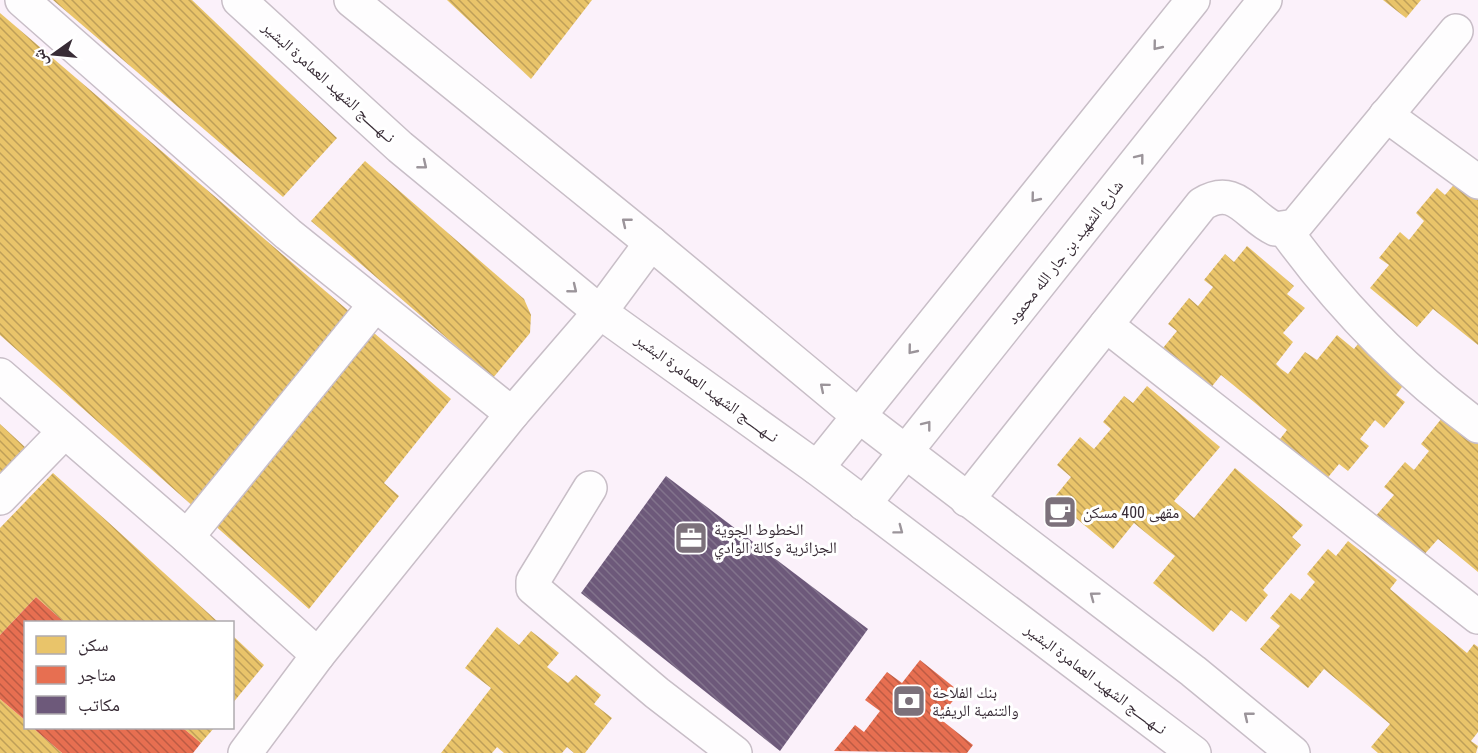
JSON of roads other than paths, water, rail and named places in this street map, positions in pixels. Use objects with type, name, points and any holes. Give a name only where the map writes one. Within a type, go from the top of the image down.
[{"type":"street","points":[[22,0],[288,234],[512,414]]},
{"type":"street","name":"نــهـــــج الشهيد العمامرة البشير","points":[[238,0],[400,147],[600,312],[817,468],[1194,753]]},
{"type":"street","points":[[351,0],[651,243],[859,417],[1193,671],[1293,753]]},
{"type":"street","points":[[817,468],[1193,0]]},
{"type":"street","name":"شارع الشهيد بن جار الله محمود","points":[[864,504],[1265,0]]},
{"type":"street","points":[[968,500],[1193,214],[1212,198],[1237,200],[1266,225],[1285,230],[1295,226],[1304,218],[1456,31]]},
{"type":"street","points":[[1386,115],[1478,182]]},
{"type":"street","points":[[1285,230],[1318,276],[1371,334],[1436,395],[1478,426]]},
{"type":"street","points":[[245,753],[318,655],[512,414],[600,312],[651,243]]},
{"type":"street","points":[[187,537],[375,304]]},
{"type":"street","points":[[1106,325],[1478,617]]},
{"type":"street","points":[[0,375],[187,537],[318,655]]},
{"type":"street","points":[[0,498],[64,432]]},
{"type":"street","points":[[590,488],[533,581],[533,588],[657,693],[735,753]]},
{"type":"place","name":"مقهى 400 مسكن","points":[[1060,512]]},
{"type":"place","name":"الخطوط الجوية الجزائرية وكالة الوادي","points":[[691,538]]},
{"type":"place","name":"بنك الفلاحة والتنمية الريفية","points":[[909,701]]}]
